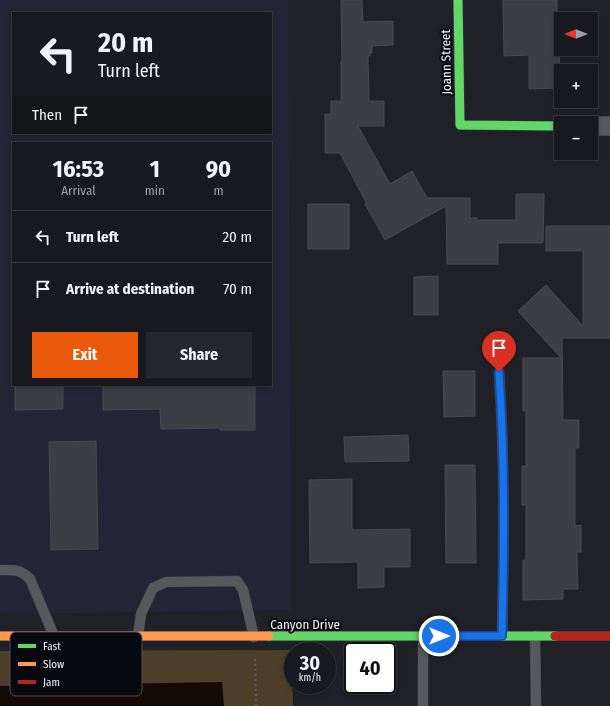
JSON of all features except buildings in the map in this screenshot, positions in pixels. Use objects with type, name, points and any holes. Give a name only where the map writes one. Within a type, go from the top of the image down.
[{"type":"street","name":"Joann Street","points":[[458,0],[460,124],[554,126]]},
{"type":"street","points":[[598,126],[610,126]]},
{"type":"street","name":"Canyon Drive","points":[[142,636],[610,636]]},
{"type":"lane","points":[[499,372],[504,478],[502,636]]},
{"type":"lane","points":[[0,570],[19,571],[24,573],[30,579],[52,632]]},
{"type":"lane","points":[[139,632],[141,614],[153,588],[166,582],[236,581],[243,590],[254,637]]},
{"type":"lane","points":[[423,636],[423,706]]},
{"type":"lane","points":[[536,636],[536,706]]},
{"type":"path","points":[[254,637],[256,706]]},
{"type":"shaded area","points":[[0,0],[288,0],[291,610],[0,614]]},
{"type":"shaded area","points":[[284,650],[284,694],[293,694],[293,706],[0,706],[0,651],[10,651],[10,696],[142,696],[142,651]]},
{"type":"shaded area","points":[[222,682],[224,706],[0,706],[0,686],[10,686],[10,696],[142,696],[142,683]]},
{"type":"traffic: fast","points":[[458,0],[460,125],[554,126]]},
{"type":"traffic: fast","points":[[269,636],[555,636]]},
{"type":"traffic: slow","points":[[0,636],[10,636]]},
{"type":"traffic: slow","points":[[142,636],[269,636]]},
{"type":"traffic: jam","points":[[555,636],[610,636]]},
{"type":"route","points":[[439,636],[502,636],[504,478],[499,372]]}]
